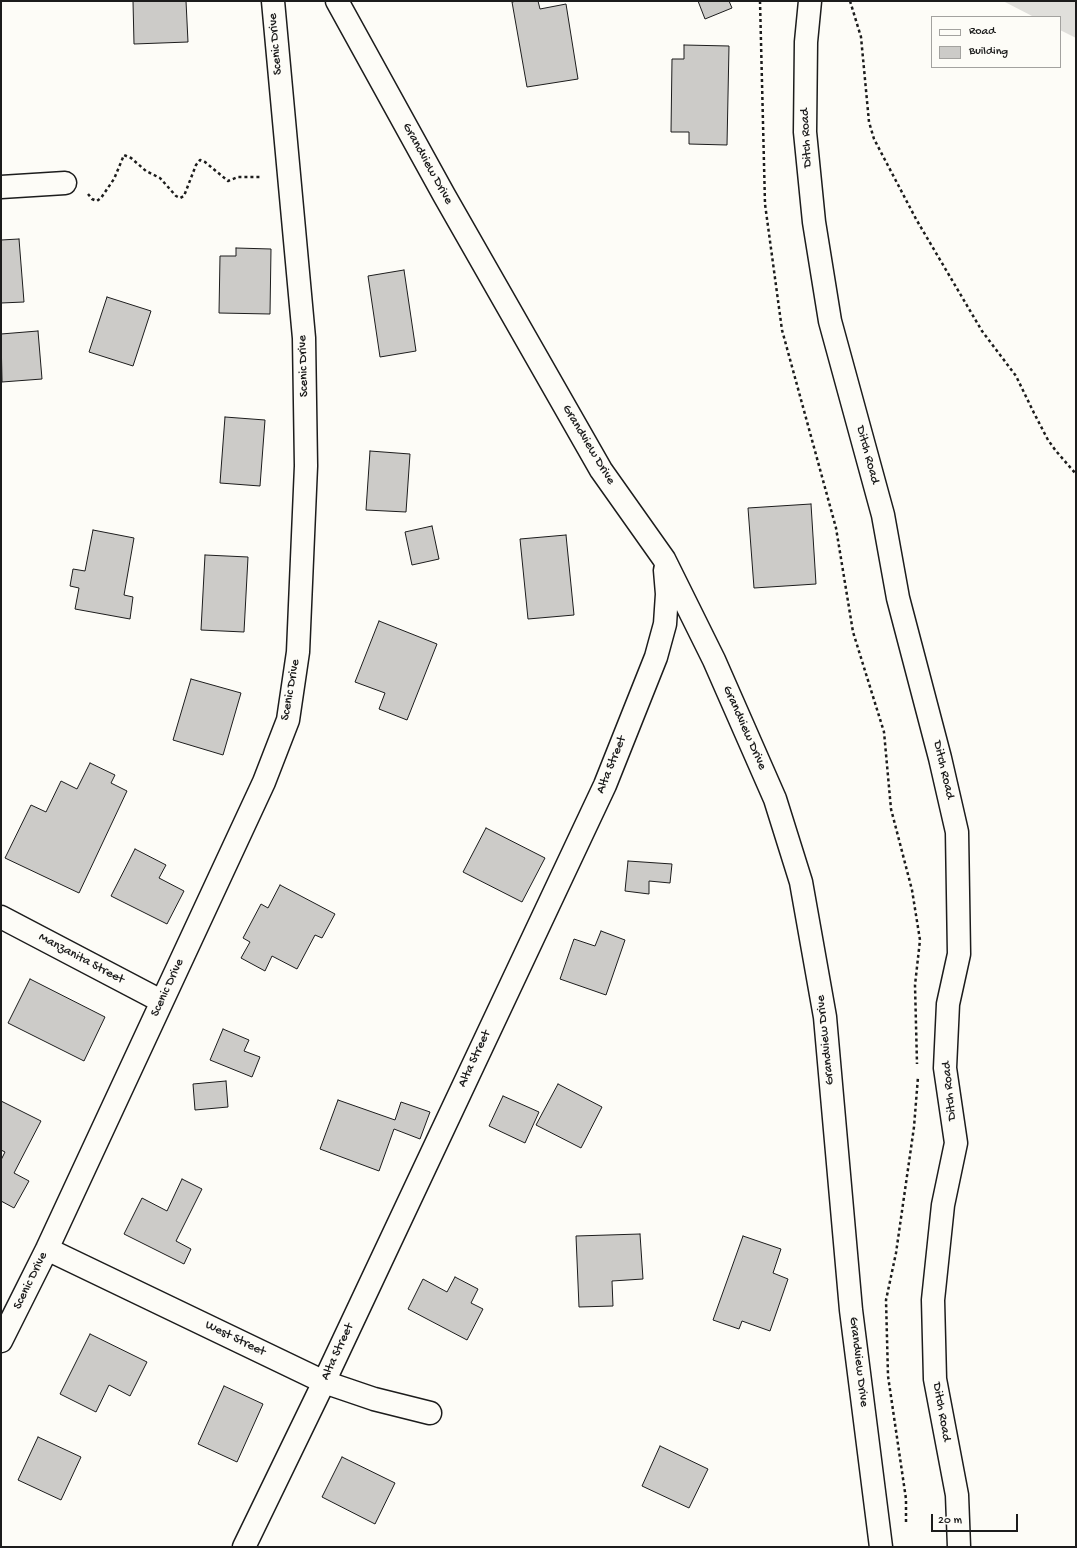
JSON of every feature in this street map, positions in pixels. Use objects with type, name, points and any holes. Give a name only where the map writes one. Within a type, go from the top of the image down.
[{"type":"street","name":"Scenic Drive","points":[[1,1341],[47,1249],[264,782],[288,720],[298,652],[306,466],[304,338],[273,1]]},
{"type":"street","name":"Grandview Drive","points":[[337,1],[444,195],[597,463],[664,558],[714,660],[775,799],[801,882],[825,1017],[851,1310],[881,1547]]},
{"type":"street","name":"Ditch Road","points":[[810,1],[806,42],[805,132],[814,222],[830,321],[883,515],[898,598],[940,758],[957,832],[959,954],[948,1004],[945,1068],[956,1143],[943,1205],[932,1300],[935,1379],[957,1495],[959,1547]]},
{"type":"street","points":[[1,187],[65,183]]},
{"type":"street","name":"Alta Street","points":[[244,1547],[324,1382],[605,785],[656,657],[665,624],[667,601],[664,558]]},
{"type":"street","name":"Manzanita Street","points":[[1,917],[161,1001]]},
{"type":"street","name":"West Street","points":[[47,1249],[324,1382],[374,1399],[430,1413]]},
{"type":"path","points":[[760,1],[765,204],[782,330],[836,528],[853,632],[884,732],[890,810],[912,890],[920,940],[915,985],[917,1069]]},
{"type":"path","points":[[850,1],[860,37],[869,122],[874,139],[916,219],[982,331],[1016,376],[1052,445],[1076,474]]},
{"type":"path","points":[[65,183],[79,183],[92,199],[97,201],[101,198],[114,179],[124,155],[131,158],[146,171],[160,178],[176,196],[180,198],[184,196],[196,165],[200,160],[205,162],[228,180],[238,177],[288,176]]},
{"type":"path","points":[[906,1523],[906,1499],[888,1376],[886,1300],[896,1253],[914,1127],[918,1076]]},
{"type":"shaded area","points":[[1003,1],[1076,1],[1076,38],[1061,30],[1061,16],[1032,16]]},
{"type":"building","points":[[133,1],[186,1],[188,42],[134,44]]},
{"type":"building","points":[[538,1],[540,9],[566,4],[578,79],[527,87],[512,2]]},
{"type":"building","points":[[698,1],[729,1],[732,8],[705,19]]},
{"type":"building","points":[[684,45],[729,46],[727,145],[689,144],[689,132],[671,132],[672,59],[684,59]]},
{"type":"building","points":[[19,239],[24,302],[1,303],[1,240]]},
{"type":"building","points":[[236,248],[271,249],[270,314],[219,313],[220,256],[236,256]]},
{"type":"building","points":[[404,270],[416,351],[380,357],[368,276]]},
{"type":"building","points":[[107,297],[151,311],[133,366],[89,352]]},
{"type":"building","points":[[38,331],[42,379],[2,382],[1,334]]},
{"type":"building","points":[[225,417],[265,420],[260,486],[220,483]]},
{"type":"building","points":[[370,451],[410,454],[406,512],[366,510]]},
{"type":"building","points":[[811,504],[816,584],[754,588],[748,508]]},
{"type":"building","points":[[432,526],[439,559],[412,565],[405,532]]},
{"type":"building","points":[[93,530],[134,538],[124,595],[133,597],[130,619],[75,609],[79,588],[70,586],[73,569],[85,571]]},
{"type":"building","points":[[566,535],[574,615],[528,619],[520,539]]},
{"type":"building","points":[[205,555],[248,557],[244,632],[201,630]]},
{"type":"building","points":[[379,621],[437,644],[407,720],[379,709],[385,693],[355,682]]},
{"type":"building","points":[[191,679],[241,693],[223,755],[173,740]]},
{"type":"building","points":[[90,763],[115,775],[111,783],[127,791],[79,893],[5,858],[31,805],[46,812],[61,781],[77,789]]},
{"type":"building","points":[[486,828],[545,858],[522,902],[463,872]]},
{"type":"building","points":[[135,849],[166,865],[159,878],[184,891],[167,924],[111,896]]},
{"type":"building","points":[[628,861],[672,864],[670,883],[649,881],[649,894],[625,891]]},
{"type":"building","points":[[280,885],[335,914],[322,938],[315,935],[297,969],[272,956],[265,971],[241,958],[250,942],[243,938],[261,904],[268,908]]},
{"type":"building","points":[[601,931],[625,940],[606,995],[560,979],[574,939],[595,946]]},
{"type":"building","points":[[30,979],[105,1017],[84,1061],[8,1023]]},
{"type":"building","points":[[223,1029],[249,1040],[244,1051],[260,1057],[252,1077],[210,1060]]},
{"type":"building","points":[[226,1081],[228,1107],[195,1110],[193,1084]]},
{"type":"building","points":[[558,1084],[602,1107],[581,1148],[536,1125]]},
{"type":"building","points":[[503,1096],[539,1112],[525,1143],[489,1126]]},
{"type":"building","points":[[338,1100],[395,1120],[401,1102],[430,1112],[420,1139],[394,1129],[379,1171],[320,1149]]},
{"type":"building","points":[[1,1101],[41,1121],[14,1173],[29,1181],[14,1208],[1,1201],[1,1160],[5,1152],[1,1150]]},
{"type":"building","points":[[182,1179],[202,1189],[176,1241],[191,1249],[184,1264],[124,1234],[142,1198],[167,1211]]},
{"type":"building","points":[[640,1234],[643,1279],[612,1281],[613,1306],[579,1307],[576,1236]]},
{"type":"building","points":[[743,1236],[781,1249],[773,1273],[788,1279],[770,1331],[742,1321],[739,1329],[713,1320]]},
{"type":"building","points":[[455,1277],[478,1289],[471,1303],[483,1309],[467,1340],[408,1309],[423,1279],[447,1292]]},
{"type":"building","points":[[90,1334],[147,1362],[130,1396],[109,1385],[96,1412],[60,1394]]},
{"type":"building","points":[[224,1386],[263,1404],[237,1462],[198,1444]]},
{"type":"building","points":[[38,1437],[81,1457],[61,1500],[18,1480]]},
{"type":"building","points":[[660,1446],[708,1469],[689,1508],[642,1486]]},
{"type":"building","points":[[342,1457],[395,1483],[375,1524],[322,1497]]}]
